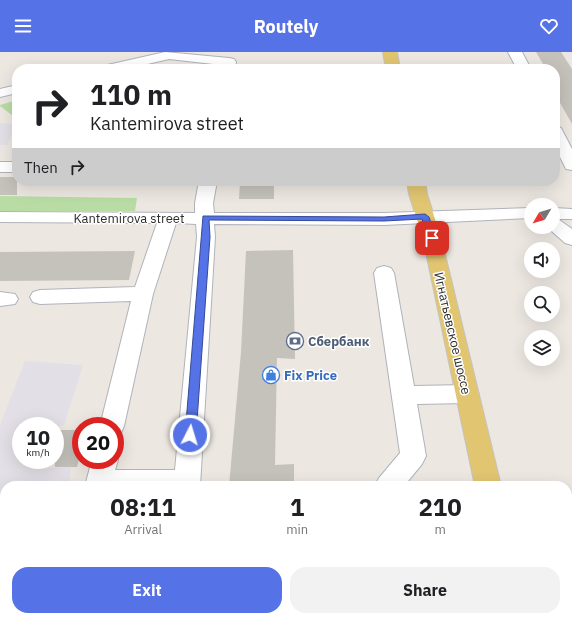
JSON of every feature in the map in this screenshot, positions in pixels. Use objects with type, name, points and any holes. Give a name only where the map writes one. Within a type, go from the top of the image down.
[{"type":"main road","points":[[390,52],[392,64]]},
{"type":"main road","name":"Игнатьевское шоссе","points":[[417,186],[456,338],[487,481]]},
{"type":"street","points":[[515,52],[521,64]]},
{"type":"street","points":[[129,64],[171,54],[229,62],[229,64]]},
{"type":"street","points":[[0,93],[12,90]]},
{"type":"street","points":[[560,127],[572,127]]},
{"type":"street","points":[[560,141],[572,165]]},
{"type":"street","points":[[0,167],[12,167]]},
{"type":"street","points":[[187,481],[206,237],[204,203],[207,186]]},
{"type":"street","name":"Kantemirova street","points":[[0,217],[384,219],[524,213]]},
{"type":"street","points":[[560,213],[572,214]]},
{"type":"street","points":[[114,417],[143,294],[168,219]]},
{"type":"street","points":[[560,229],[572,239]]},
{"type":"street","points":[[384,273],[413,456],[392,481]]},
{"type":"street","points":[[40,297],[143,294]]},
{"type":"street","points":[[403,395],[467,394]]},
{"type":"street","points":[[101,476],[155,481]]},
{"type":"shaded area","points":[[0,123],[12,124],[12,134],[7,145],[0,145]]},
{"type":"shaded area","points":[[25,361],[83,365],[64,425],[64,417],[12,417],[12,469],[64,469],[64,467],[71,467],[70,481],[0,481],[0,425]]},
{"type":"green space","points":[[12,101],[12,115],[0,106]]},
{"type":"green space","points":[[0,196],[137,198],[135,211],[0,211]]},
{"type":"building","points":[[536,52],[561,52],[572,69],[572,124],[560,103],[560,64],[543,64]]},
{"type":"building","points":[[0,177],[12,177],[12,186],[17,186],[17,195],[0,195]]},
{"type":"building","points":[[240,186],[274,186],[274,199],[239,199]]},
{"type":"building","points":[[293,250],[295,359],[277,358],[275,465],[294,464],[294,481],[229,481],[241,352],[246,251]]},
{"type":"building","points":[[135,251],[129,280],[0,281],[0,252]]},
{"type":"building","points":[[64,430],[72,430],[72,467],[64,467]]},
{"type":"place","name":"Сбербанк","points":[[295,341]]},
{"type":"place","name":"Fix Price","points":[[271,375]]},
{"type":"route","points":[[190,435],[206,237],[205,218],[384,219],[425,217],[432,238]]}]
